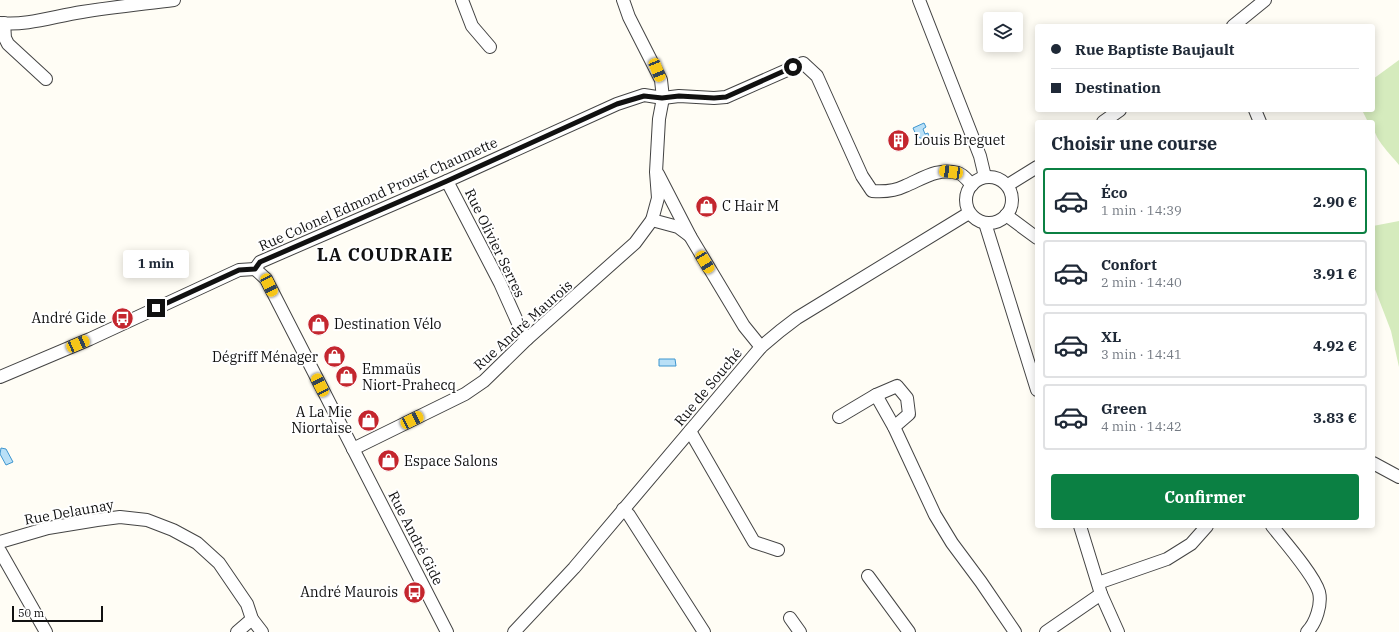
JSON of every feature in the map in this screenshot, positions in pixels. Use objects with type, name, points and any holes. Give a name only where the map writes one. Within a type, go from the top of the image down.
[{"type":"street","points":[[46,79],[8,44],[5,38],[2,23],[30,22],[82,12],[174,0]]},
{"type":"street","points":[[462,0],[472,26],[490,46]]},
{"type":"street","name":"Rue André Maurois","points":[[353,449],[465,394],[484,381],[527,339],[635,243],[652,220],[658,198],[656,172],[659,119],[662,98],[660,80],[629,17],[623,0]]},
{"type":"street","points":[[919,0],[980,156],[986,177]]},
{"type":"street","points":[[1235,24],[1265,0]]},
{"type":"street","name":"Rue Colonel Edmond Proust Chaumette","points":[[0,377],[90,339],[235,272],[255,269],[260,262],[447,181],[617,104],[644,96],[662,98],[679,96],[714,98],[726,97],[804,63],[817,76],[862,176],[872,191],[886,192],[904,187],[922,177],[943,171],[959,173],[972,185]]},
{"type":"street","points":[[1106,120],[1117,112]]},
{"type":"street","points":[[1008,185],[1035,168]]},
{"type":"street","points":[[656,172],[690,236],[744,326],[761,348]]},
{"type":"street","points":[[986,177],[1000,179],[1008,185],[1012,199],[1012,206],[1006,216],[996,223],[985,223],[978,221],[969,212],[965,200],[969,188],[975,181],[986,177]]},
{"type":"street","name":"Rue Olivier Serres","points":[[447,181],[500,283],[522,332],[527,339]]},
{"type":"street","name":"Rue de Souché","points":[[514,632],[574,568],[761,348],[780,331],[798,318],[969,212]]},
{"type":"street","points":[[1006,216],[1035,237]]},
{"type":"street","points":[[652,220],[678,227],[690,236]]},
{"type":"street","points":[[985,223],[1035,384]]},
{"type":"street","name":"Rue André Gide","points":[[255,269],[266,279],[447,632]]},
{"type":"street","points":[[840,417],[876,395],[897,386],[907,398],[909,414],[894,427]]},
{"type":"street","points":[[876,395],[894,427],[935,515],[948,538],[981,582],[1015,632]]},
{"type":"street","points":[[690,431],[754,542],[778,550]]},
{"type":"street","points":[[1375,464],[1399,477]]},
{"type":"street","points":[[623,509],[629,515],[704,632]]},
{"type":"street","name":"Rue Delaunay","points":[[0,542],[48,528],[97,520],[120,517],[147,520],[173,530],[197,543],[219,564],[247,604],[252,618],[262,632]]},
{"type":"street","points":[[1081,528],[1100,589],[1118,632]]},
{"type":"street","points":[[1046,632],[1100,589],[1167,559],[1191,544],[1205,528]]},
{"type":"street","points":[[1274,528],[1310,575],[1319,592],[1319,610],[1312,627],[1307,632]]},
{"type":"street","points":[[0,552],[46,632]]},
{"type":"street","points":[[868,576],[909,632]]},
{"type":"street","points":[[236,632],[252,618]]},
{"type":"street","points":[[790,618],[800,632]]},
{"type":"green space","points":[[1399,60],[1399,165],[1379,140],[1375,131],[1375,120],[1367,120],[1363,112],[1375,112],[1375,78]]},
{"type":"green space","points":[[1399,221],[1399,367],[1391,331],[1375,289],[1375,226]]},
{"type":"water","points":[[924,123],[926,127],[923,129],[925,134],[928,133],[929,137],[924,139],[917,137],[913,128]]},
{"type":"water","points":[[659,359],[675,359],[676,366],[659,366]]},
{"type":"water","points":[[1,448],[6,449],[13,462],[6,465],[0,454]]},
{"type":"place","name":"Louis Breguet","points":[[899,140]]},
{"type":"place","name":"C Hair M","points":[[707,206]]},
{"type":"place","name":"André Gide","points":[[122,318]]},
{"type":"place","name":"Destination Vélo","points":[[318,324]]},
{"type":"place","name":"Dégriff Ménager","points":[[334,357]]},
{"type":"place","name":"Emmaüs Niort-Prahecq","points":[[347,377]]},
{"type":"place","name":"A La Mie Niortaise","points":[[368,420]]},
{"type":"place","name":"Espace Salons","points":[[389,461]]},
{"type":"place","name":"André Maurois","points":[[414,592]]},
{"type":"district","name":"LA COUDRAIE","points":[[385,254]]},
{"type":"route","points":[[156,308],[239,270],[255,269],[260,262],[447,181],[617,104],[644,96],[662,98],[679,96],[714,98],[726,97],[793,67]]}]
